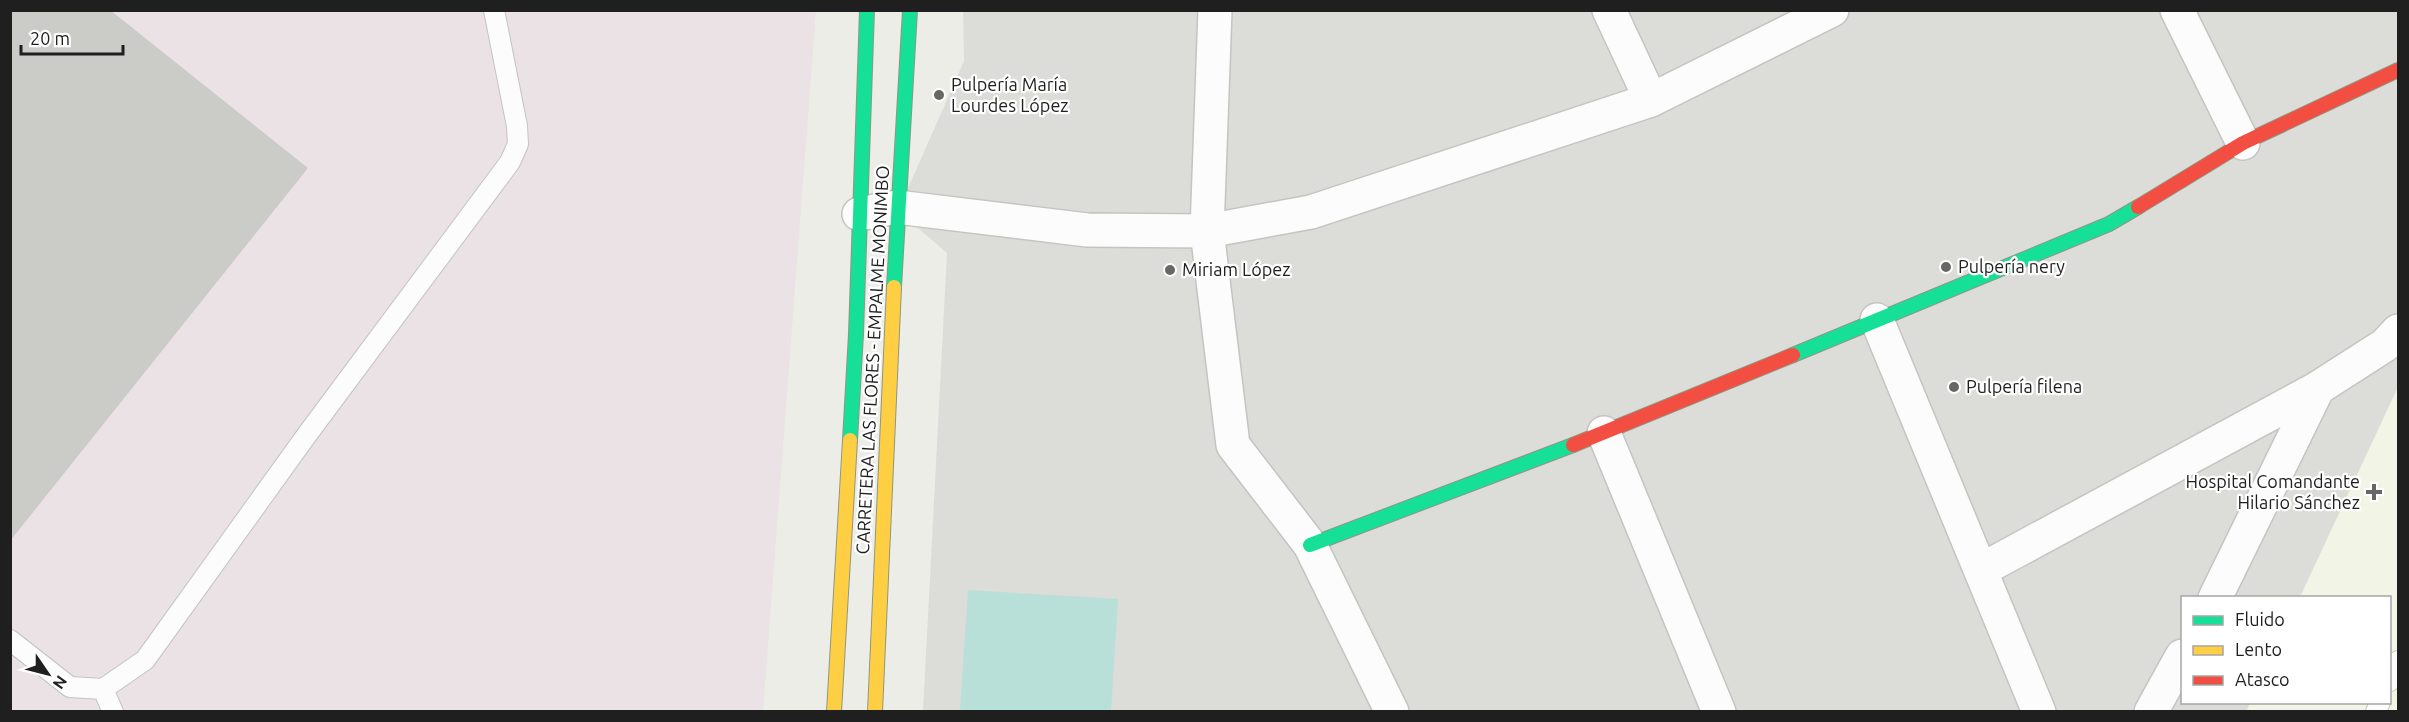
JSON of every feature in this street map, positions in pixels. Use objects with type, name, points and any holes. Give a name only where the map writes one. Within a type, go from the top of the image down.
[{"type":"main road","name":"CARRETERA LAS FLORES - EMPALME MONIMBO","points":[[834,711],[856,334],[867,10]]},
{"type":"main road","name":"CARRETERA LAS FLORES - EMPALME MONIMBO","points":[[875,711],[897,207],[910,10]]},
{"type":"main road","points":[[1310,545],[1604,433],[2109,224],[2243,143],[2398,70]]},
{"type":"street","points":[[1215,10],[1207,231],[1233,445],[1310,545],[1392,711]]},
{"type":"street","points":[[1609,10],[1651,100]]},
{"type":"street","points":[[859,214],[897,207],[1088,230],[1207,231],[1311,212],[1651,100],[1832,10]]},
{"type":"street","points":[[2177,10],[2243,143]]},
{"type":"street","points":[[1877,320],[2039,711]]},
{"type":"street","points":[[1981,570],[2318,388],[2385,345],[2398,331]]},
{"type":"street","points":[[2215,596],[2318,388]]},
{"type":"street","points":[[1604,433],[1719,711]]},
{"type":"street","points":[[2151,711],[2181,658]]},
{"type":"lane","points":[[10,640],[70,687],[103,689],[145,660],[306,435],[510,162],[518,144],[517,126],[494,10]]},
{"type":"lane","points":[[2391,679],[2398,662]]},
{"type":"lane","points":[[103,689],[113,711]]},
{"type":"shaded area","points":[[10,11],[816,11],[763,711],[11,711]]},
{"type":"shaded area","points":[[963,11],[2398,11],[2398,711],[923,711],[947,253],[898,211],[964,61]]},
{"type":"shaded area","name":"Hospital Comandante Hilario Sánchez","points":[[2398,387],[2398,711],[2246,712],[2250,704],[2391,704],[2391,596],[2300,596]]},
{"type":"shaded area","points":[[968,590],[1118,599],[1111,711],[960,711]]},
{"type":"building","points":[[10,10],[110,10],[308,168],[10,541]]},
{"type":"traffic: fast","points":[[850,440],[856,334],[867,10]]},
{"type":"traffic: fast","points":[[894,287],[910,10]]},
{"type":"traffic: fast","points":[[1793,355],[2109,224],[2138,207]]},
{"type":"traffic: fast","points":[[1310,545],[1573,445]]},
{"type":"traffic: slow","points":[[875,712],[894,287]]},
{"type":"traffic: slow","points":[[834,712],[850,440]]},
{"type":"traffic: jam","points":[[2138,207],[2243,143],[2398,70]]},
{"type":"traffic: jam","points":[[1573,445],[1793,355]]},
{"type":"place","name":"Pulpería María Lourdes López","points":[[939,95]]},
{"type":"place","name":"Pulpería nery","points":[[1946,267]]},
{"type":"place","name":"Miriam López","points":[[1170,270]]},
{"type":"place","name":"Pulpería filena","points":[[1954,387]]},
{"type":"place","name":"Hospital Comandante Hilario Sánchez","points":[[2374,492]]}]
